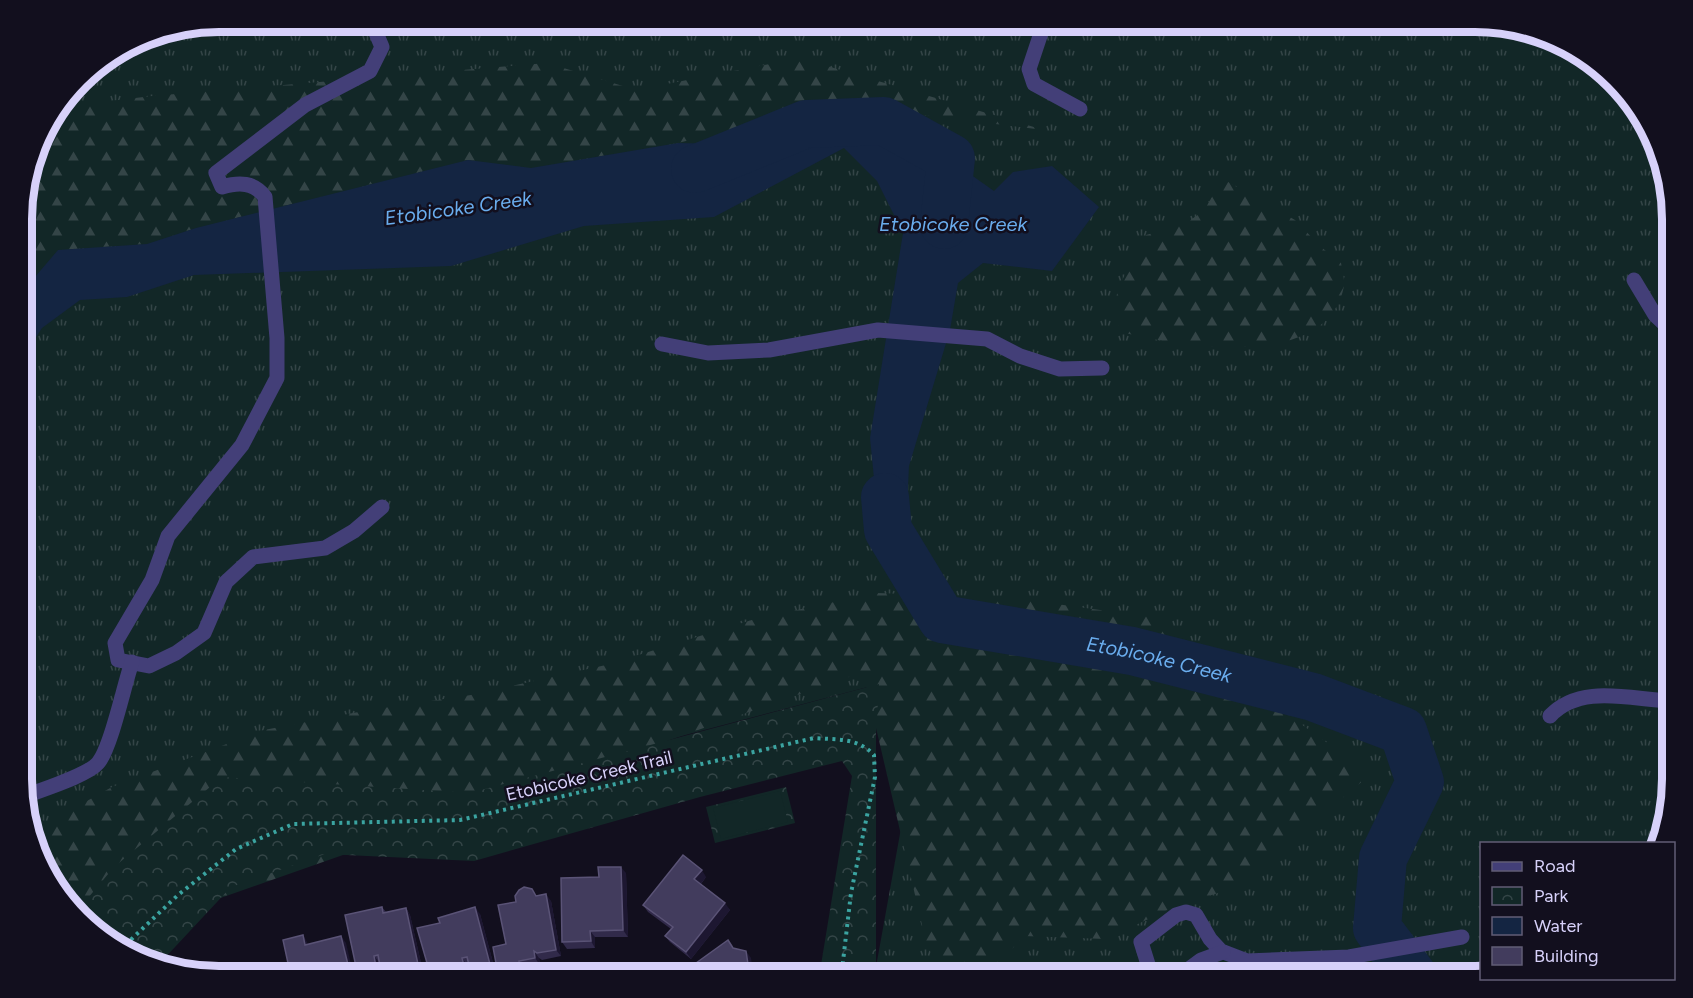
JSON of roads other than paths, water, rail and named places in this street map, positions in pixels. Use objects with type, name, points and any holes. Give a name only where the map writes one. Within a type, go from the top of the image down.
[{"type":"lane","points":[[375,32],[382,48],[370,71],[305,105],[216,173],[222,187],[237,182],[258,188],[265,197],[277,338],[277,378],[242,445],[168,536],[152,580],[115,643],[118,660],[149,666],[176,653],[204,633],[226,582],[253,557],[325,548],[354,531],[382,507]]},
{"type":"lane","points":[[1041,32],[1029,69],[1034,84],[1080,109]]},
{"type":"lane","points":[[1634,280],[1655,315],[1661,321]]},
{"type":"lane","points":[[662,344],[708,353],[769,350],[878,330],[987,339],[1020,356],[1060,369],[1102,368]]},
{"type":"lane","points":[[32,794],[68,780],[98,764],[111,738],[132,662]]},
{"type":"lane","points":[[1550,716],[1562,705],[1593,696],[1661,700]]},
{"type":"lane","points":[[1149,966],[1141,942],[1181,913],[1196,915],[1210,939],[1223,952],[1247,962],[1349,957],[1454,939]]},
{"type":"lane","points":[[1193,966],[1201,960],[1223,952]]},
{"type":"water","name":"Etobicoke Creek","points":[[869,123],[916,136],[994,191],[1013,172],[1052,166],[1099,207],[1052,271],[983,263],[958,283],[950,330],[909,466],[904,571],[876,499],[870,438],[903,233],[877,181],[844,148],[714,217],[584,226],[451,266],[194,275],[127,297],[80,300],[42,328],[31,345],[31,282],[58,250],[147,244],[196,228],[468,160],[531,168],[678,143],[764,145]]},
{"type":"waterway","name":"Etobicoke Creek","points":[[695,169],[806,124],[884,121],[951,158],[944,225]]},
{"type":"waterway","name":"Etobicoke Creek","points":[[885,497],[888,530],[942,619],[1132,651],[1313,697],[1403,731],[1420,782],[1383,858],[1377,928],[1406,966]]}]
